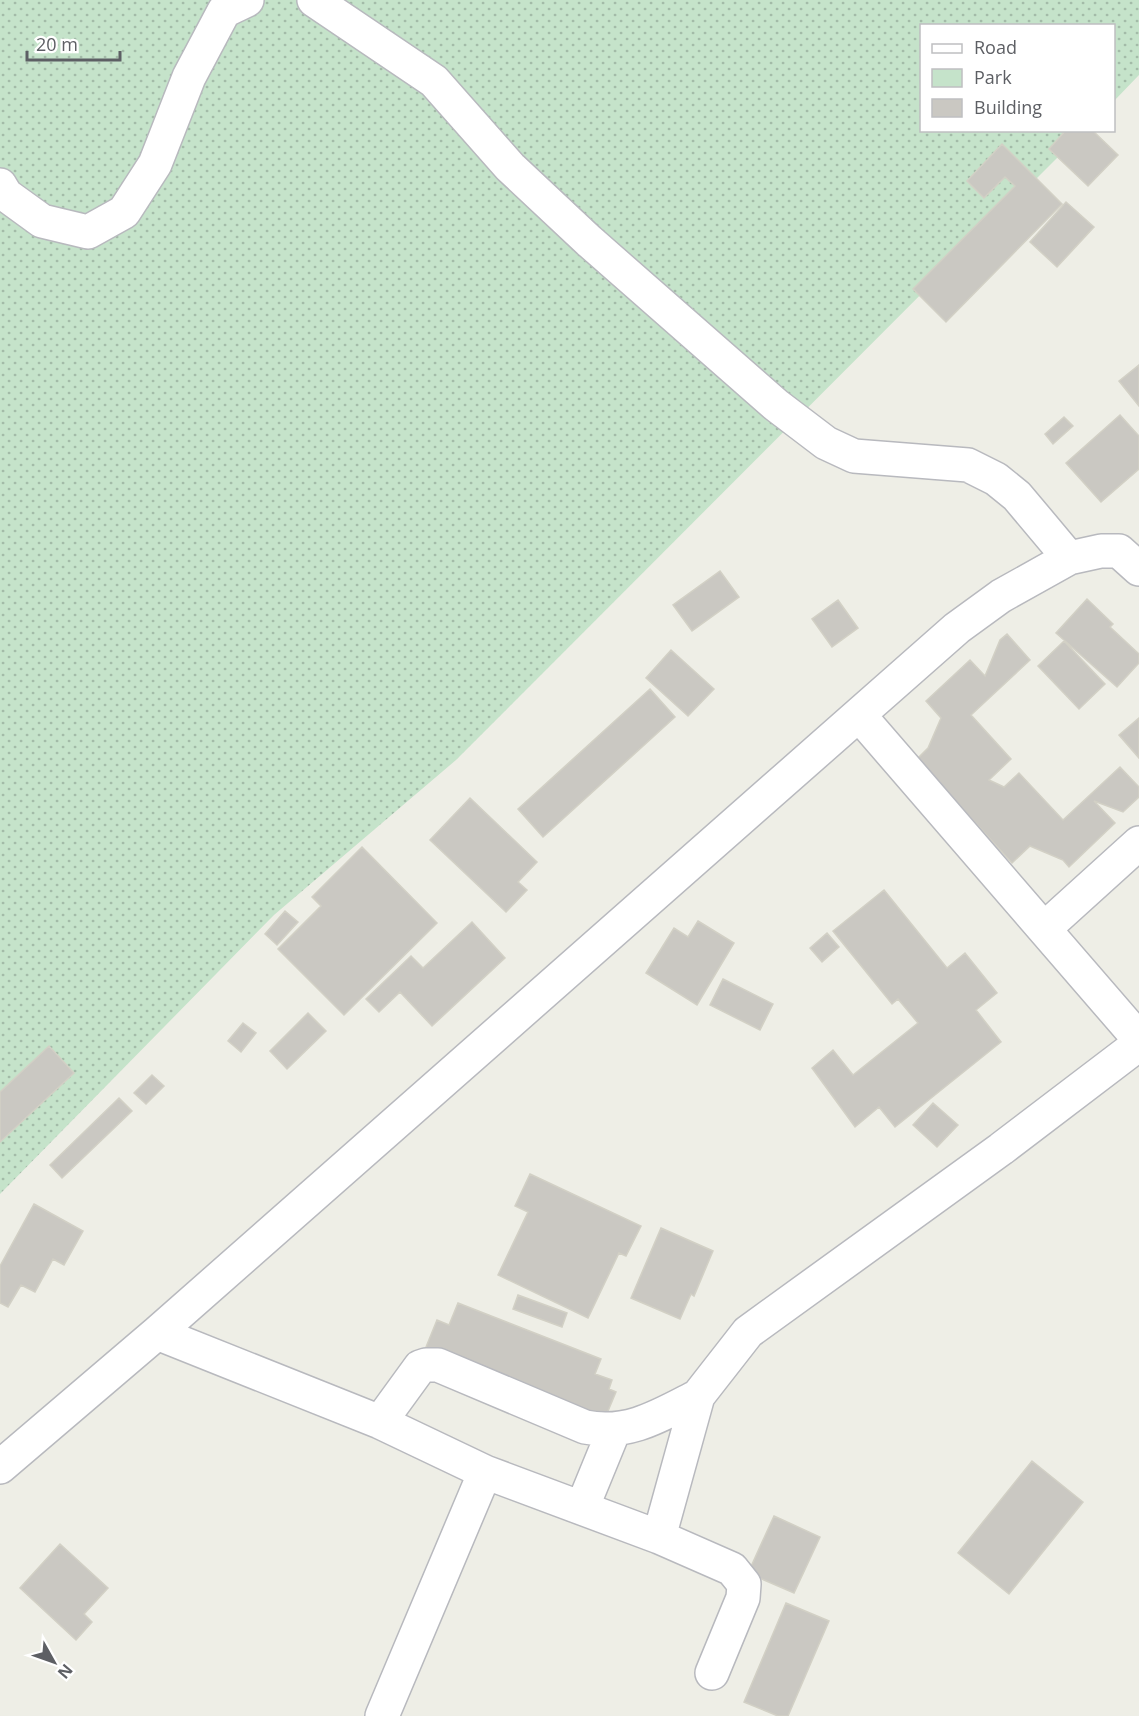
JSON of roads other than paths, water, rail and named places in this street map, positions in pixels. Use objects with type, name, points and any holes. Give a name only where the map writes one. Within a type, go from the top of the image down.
[{"type":"lane","points":[[0,185],[6,195],[42,221],[88,232],[124,212],[155,164],[189,77],[224,11],[248,0]]},
{"type":"lane","points":[[314,0],[434,81],[510,167],[566,219],[776,405],[826,443],[854,456],[968,465],[996,479],[1017,496],[1069,558]]},
{"type":"lane","points":[[0,1467],[157,1333],[957,628],[1001,596],[1069,558],[1101,550],[1119,551],[1139,569]]},
{"type":"lane","points":[[859,715],[1139,1039]]},
{"type":"lane","points":[[1044,930],[1139,843]]},
{"type":"lane","points":[[659,1538],[698,1396],[748,1332],[1001,1149],[1139,1044]]},
{"type":"lane","points":[[157,1333],[380,1422],[485,1472],[659,1538],[732,1569],[744,1584],[743,1598],[712,1673]]},
{"type":"lane","points":[[380,1422],[420,1367],[426,1365],[438,1365],[585,1427],[600,1430],[614,1430],[650,1420],[698,1396]]},
{"type":"lane","points":[[582,1508],[614,1430]]},
{"type":"lane","points":[[382,1716],[485,1472]]}]
